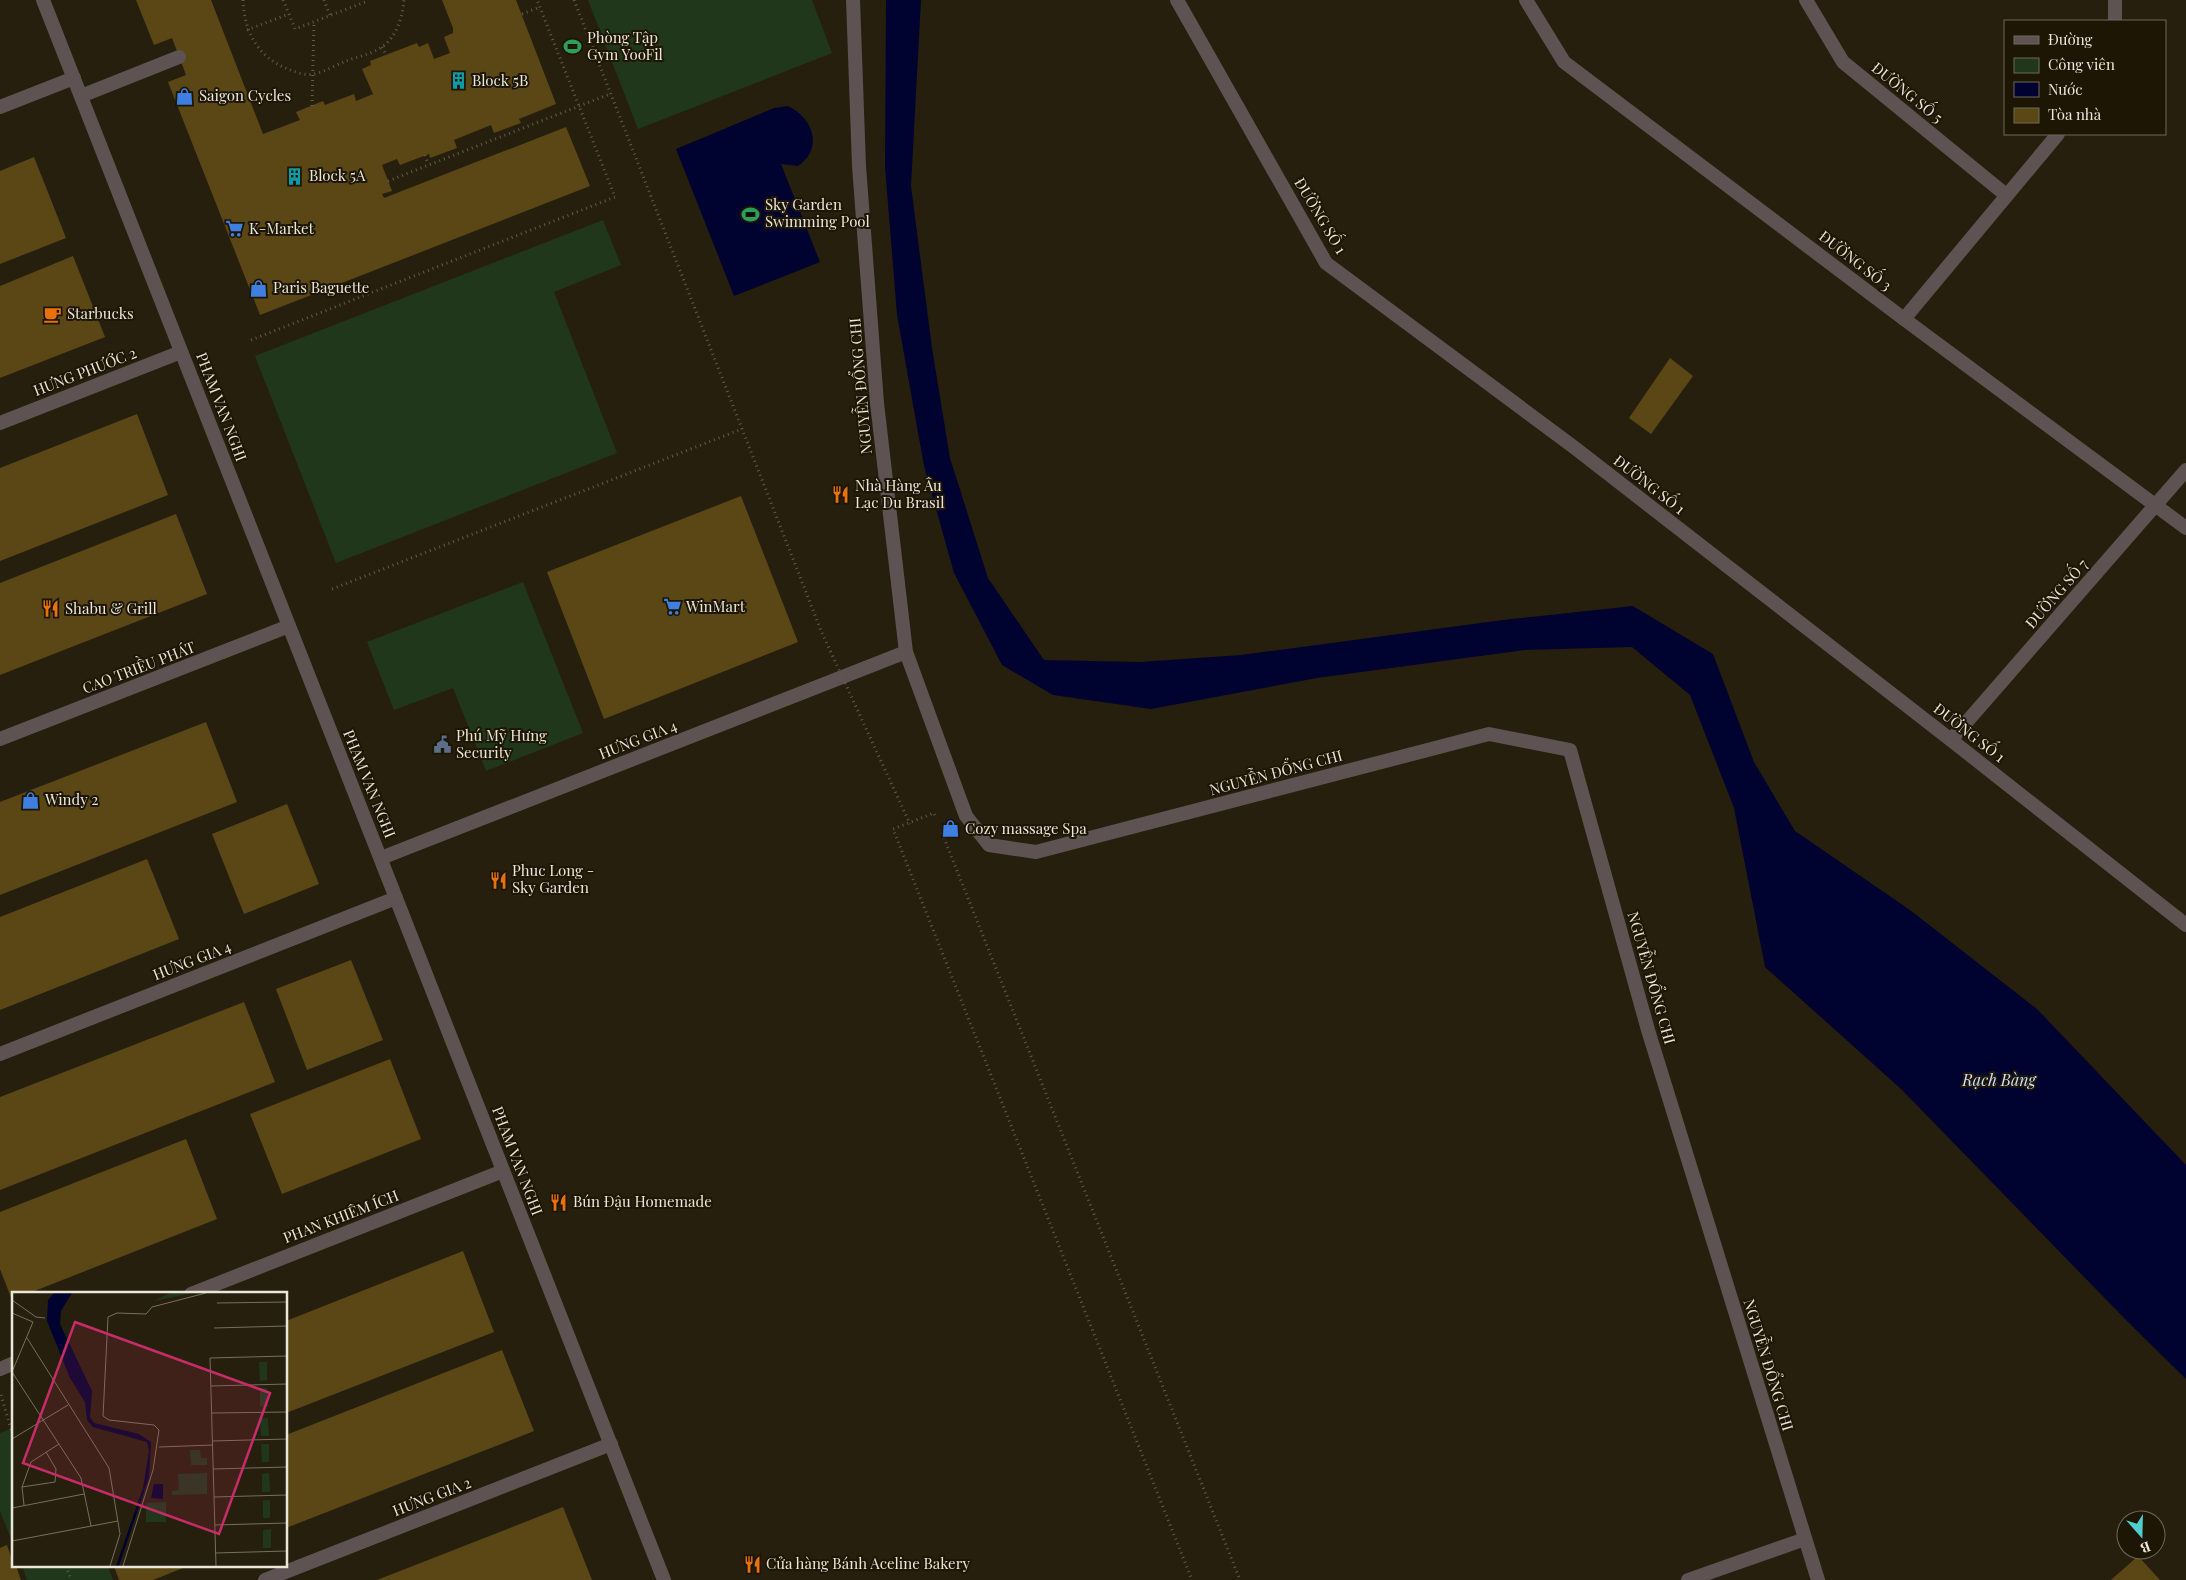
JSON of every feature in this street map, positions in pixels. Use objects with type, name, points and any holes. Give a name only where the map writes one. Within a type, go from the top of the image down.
[{"type":"street","name":"PHAM VAN NGHI","points":[[43,0],[664,1580]]},
{"type":"street","name":"NGUYỄN ĐỔNG CHI","points":[[853,0],[859,166],[876,393],[906,652],[966,816],[990,845],[1036,852],[1489,734],[1570,750],[1648,1030],[1818,1580]]},
{"type":"street","name":"ĐƯỜNG SỐ 1","points":[[1177,0],[1326,263],[1575,448],[1952,740],[2186,925]]},
{"type":"street","name":"ĐƯỜNG SỐ 3","points":[[1526,0],[1564,62],[1904,319],[2186,528]]},
{"type":"street","name":"ĐƯỜNG SỐ 5","points":[[1806,0],[1844,62],[2006,195]]},
{"type":"street","points":[[2115,0],[2115,20]]},
{"type":"street","points":[[81,96],[178,57]]},
{"type":"street","points":[[0,107],[74,78]]},
{"type":"street","points":[[1904,319],[2057,135]]},
{"type":"street","name":"HƯNG PHƯỚC 2","points":[[0,423],[181,352]]},
{"type":"street","name":"ĐƯỜNG SỐ 7","points":[[1952,740],[2186,470]]},
{"type":"street","name":"CAO TRIỀU PHÁT","points":[[0,740],[289,626]]},
{"type":"street","name":"HƯNG GIA 4","points":[[380,858],[906,652]]},
{"type":"street","name":"HƯNG GIA 4","points":[[0,1054],[396,898]]},
{"type":"street","name":"PHAN KHIÊM ÍCH","points":[[196,1292],[503,1171]]},
{"type":"street","points":[[0,1369],[12,1364]]},
{"type":"street","name":"HƯNG GIA 2","points":[[265,1580],[611,1444]]},
{"type":"street","points":[[1688,1580],[1804,1539]]},
{"type":"path","points":[[243,0],[248,30],[256,45],[267,57],[280,66],[296,72],[313,74],[382,47],[393,34],[400,19],[404,0]]},
{"type":"path","points":[[283,0],[295,29],[364,2],[364,0]]},
{"type":"path","points":[[324,0],[330,15]]},
{"type":"path","points":[[251,340],[615,197],[538,0]]},
{"type":"path","points":[[574,0],[822,633],[910,824]]},
{"type":"path","points":[[522,14],[540,7]]},
{"type":"path","points":[[248,30],[289,14]]},
{"type":"path","points":[[312,106],[314,21]]},
{"type":"path","points":[[382,47],[386,55]]},
{"type":"path","points":[[388,181],[610,94]]},
{"type":"path","points":[[425,155],[428,164]]},
{"type":"path","points":[[332,589],[742,429]]},
{"type":"path","points":[[938,822],[934,813],[910,824],[893,829],[1192,1580]]},
{"type":"path","points":[[941,831],[1240,1580]]},
{"type":"path","points":[[0,1390],[12,1430]]},
{"type":"path","points":[[67,1568],[71,1580]]},
{"type":"green space","points":[[588,0],[812,0],[832,53],[638,129]]},
{"type":"green space","points":[[603,220],[621,265],[554,292],[617,453],[336,563],[255,356]]},
{"type":"green space","points":[[523,582],[583,733],[486,771],[453,688],[394,710],[367,642]]},
{"type":"green space","points":[[12,1429],[12,1541],[0,1511],[0,1433]]},
{"type":"green space","points":[[23,1568],[109,1568],[113,1580],[27,1580]]},
{"type":"water","name":"Rạch Bàng","points":[[886,0],[921,0],[911,186],[932,348],[950,458],[988,578],[1044,660],[1140,662],[1241,655],[1503,620],[1633,606],[1713,654],[1754,762],[1795,831],[1910,910],[2037,1009],[2186,1165],[2186,1379],[1901,1089],[1765,967],[1734,808],[1690,695],[1632,647],[1525,650],[1317,678],[1151,709],[1053,695],[1002,665],[954,573],[924,466],[897,315],[885,167]]},
{"type":"water","name":"Sky Garden Swimming Pool","points":[[788,106],[804,118],[812,134],[813,142],[811,151],[806,159],[798,166],[781,164],[820,262],[734,296],[676,149],[774,108]]},
{"type":"building","points":[[136,0],[211,0],[263,134],[300,120],[296,112],[323,101],[325,105],[354,94],[356,101],[373,94],[362,69],[371,65],[370,61],[417,43],[419,47],[428,43],[434,59],[450,53],[444,37],[453,33],[453,28],[442,0],[516,0],[556,104],[519,119],[521,123],[494,133],[491,125],[454,140],[457,148],[430,158],[429,154],[400,165],[397,159],[382,165],[392,191],[382,194],[384,198],[566,127],[590,186],[260,315],[168,82],[186,75],[172,38],[154,45]]},
{"type":"building","points":[[34,157],[66,238],[0,264],[0,171]]},
{"type":"building","name":"Starbucks","points":[[73,256],[105,337],[0,378],[0,286]]},
{"type":"building","points":[[1670,358],[1693,376],[1651,434],[1629,418]]},
{"type":"building","points":[[137,414],[168,495],[0,561],[0,468]]},
{"type":"building","name":"WinMart","points":[[741,496],[798,642],[604,719],[547,572]]},
{"type":"building","points":[[176,514],[207,594],[0,675],[0,583]]},
{"type":"building","points":[[206,722],[237,802],[0,895],[0,802]]},
{"type":"building","points":[[287,804],[319,884],[244,914],[212,834]]},
{"type":"building","points":[[147,859],[179,939],[0,1010],[0,917]]},
{"type":"building","points":[[351,960],[383,1040],[307,1070],[276,989]]},
{"type":"building","points":[[244,1002],[275,1082],[0,1190],[0,1097]]},
{"type":"building","points":[[390,1059],[421,1139],[282,1194],[250,1114]]},
{"type":"building","points":[[186,1139],[217,1219],[32,1292],[12,1292],[12,1300],[0,1269],[0,1212]]},
{"type":"building","points":[[463,1251],[494,1332],[288,1412],[288,1320]]},
{"type":"building","points":[[502,1350],[534,1431],[288,1527],[288,1434]]},
{"type":"building","points":[[563,1507],[592,1580],[377,1580],[520,1524]]},
{"type":"building","points":[[7,1545],[12,1560],[12,1568],[17,1568],[21,1580],[0,1580],[0,1548]]},
{"type":"building","points":[[2134,1560],[2142,1560],[2160,1580],[2111,1580]]},
{"type":"building","points":[[115,1568],[183,1568],[153,1580],[119,1580]]},
{"type":"place","name":"Phòng Tập Gym YooFil","points":[[573,47]]},
{"type":"place","name":"Block 5B","points":[[458,81]]},
{"type":"place","name":"Saigon Cycles","points":[[185,96]]},
{"type":"place","name":"Block 5A","points":[[295,176]]},
{"type":"place","name":"Sky Garden Swimming Pool","points":[[751,214]]},
{"type":"place","name":"K-Market","points":[[235,229]]},
{"type":"place","name":"Paris Baguette","points":[[259,288]]},
{"type":"place","name":"Starbucks","points":[[53,314]]},
{"type":"place","name":"Nhà Hàng Âu Lạc Du Brasil","points":[[841,495]]},
{"type":"place","name":"WinMart","points":[[672,607]]},
{"type":"place","name":"Shabu & Grill","points":[[51,609]]},
{"type":"place","name":"Phú Mỹ Hưng Security","points":[[442,745]]},
{"type":"place","name":"Windy 2","points":[[31,800]]},
{"type":"place","name":"Cozy massage Spa","points":[[951,829]]},
{"type":"place","name":"Phuc Long - Sky Garden","points":[[498,880]]},
{"type":"place","name":"Bún Đậu Homemade","points":[[559,1202]]},
{"type":"place","name":"Cửa hàng Bánh Aceline Bakery","points":[[752,1564]]}]
